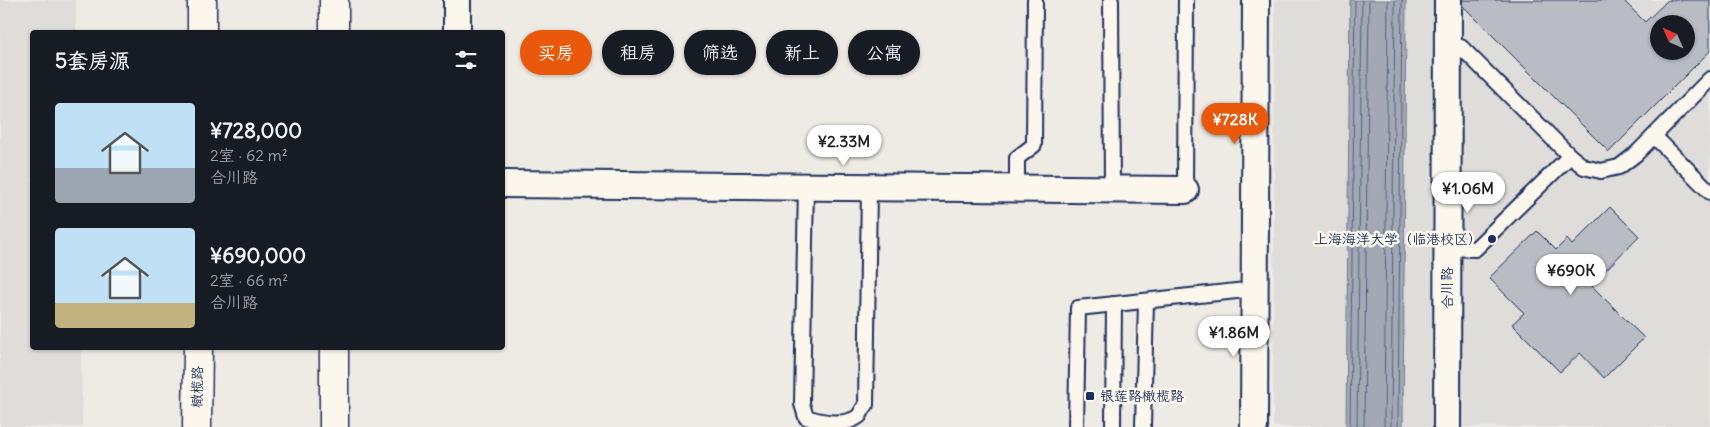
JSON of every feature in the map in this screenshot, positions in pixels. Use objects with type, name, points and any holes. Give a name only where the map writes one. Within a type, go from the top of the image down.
[{"type":"main road","points":[[202,0],[202,30]]},
{"type":"main road","points":[[334,0],[334,30]]},
{"type":"main road","name":"橄榄路","points":[[197,427],[198,350]]},
{"type":"main road","points":[[334,350],[334,427]]},
{"type":"street","points":[[457,0],[457,30]]},
{"type":"street","points":[[1254,427],[1256,0]]},
{"type":"street","name":"合川路","points":[[1447,427],[1448,0]]},
{"type":"street","points":[[505,184],[1185,190]]},
{"type":"lane","points":[[1016,189],[1017,158],[1034,145],[1035,0]]},
{"type":"lane","points":[[1111,0],[1112,190]]},
{"type":"lane","points":[[1185,190],[1186,0]]},
{"type":"lane","points":[[1448,47],[1461,47],[1570,156],[1584,167],[1601,171],[1619,167],[1636,154],[1710,80]]},
{"type":"lane","points":[[1654,136],[1710,192]]},
{"type":"lane","points":[[1448,248],[1475,249],[1570,156]]},
{"type":"lane","points":[[806,187],[802,404],[806,417],[839,424],[859,415],[866,405],[869,188]]},
{"type":"lane","points":[[1076,427],[1078,308],[1255,290]]},
{"type":"lane","points":[[1143,427],[1146,301]]},
{"type":"lane","points":[[1114,304],[1114,427]]},
{"type":"shaded area","points":[[0,0],[76,0],[76,30],[30,30],[30,350],[81,350],[82,427],[0,427]]},
{"type":"shaded area","name":"上海海洋大学（临港校区）","points":[[1275,0],[1710,0],[1710,427],[1273,427]]},
{"type":"water","points":[[1350,0],[1406,0],[1403,427],[1346,427]]},
{"type":"building","points":[[1457,0],[1623,0],[1645,22],[1650,17],[1650,60],[1695,60],[1695,15],[1652,15],[1668,0],[1710,0],[1710,51],[1609,152]]},
{"type":"building","points":[[1610,207],[1639,236],[1591,285],[1644,338],[1604,378],[1580,353],[1560,372],[1512,324],[1524,313],[1489,278],[1537,231],[1556,250],[1567,239],[1572,245]]},
{"type":"place","name":"上海海洋大学（临港校区）","points":[[1492,239]]},
{"type":"place","name":"银莲路橄榄路","points":[[1090,396]]}]
